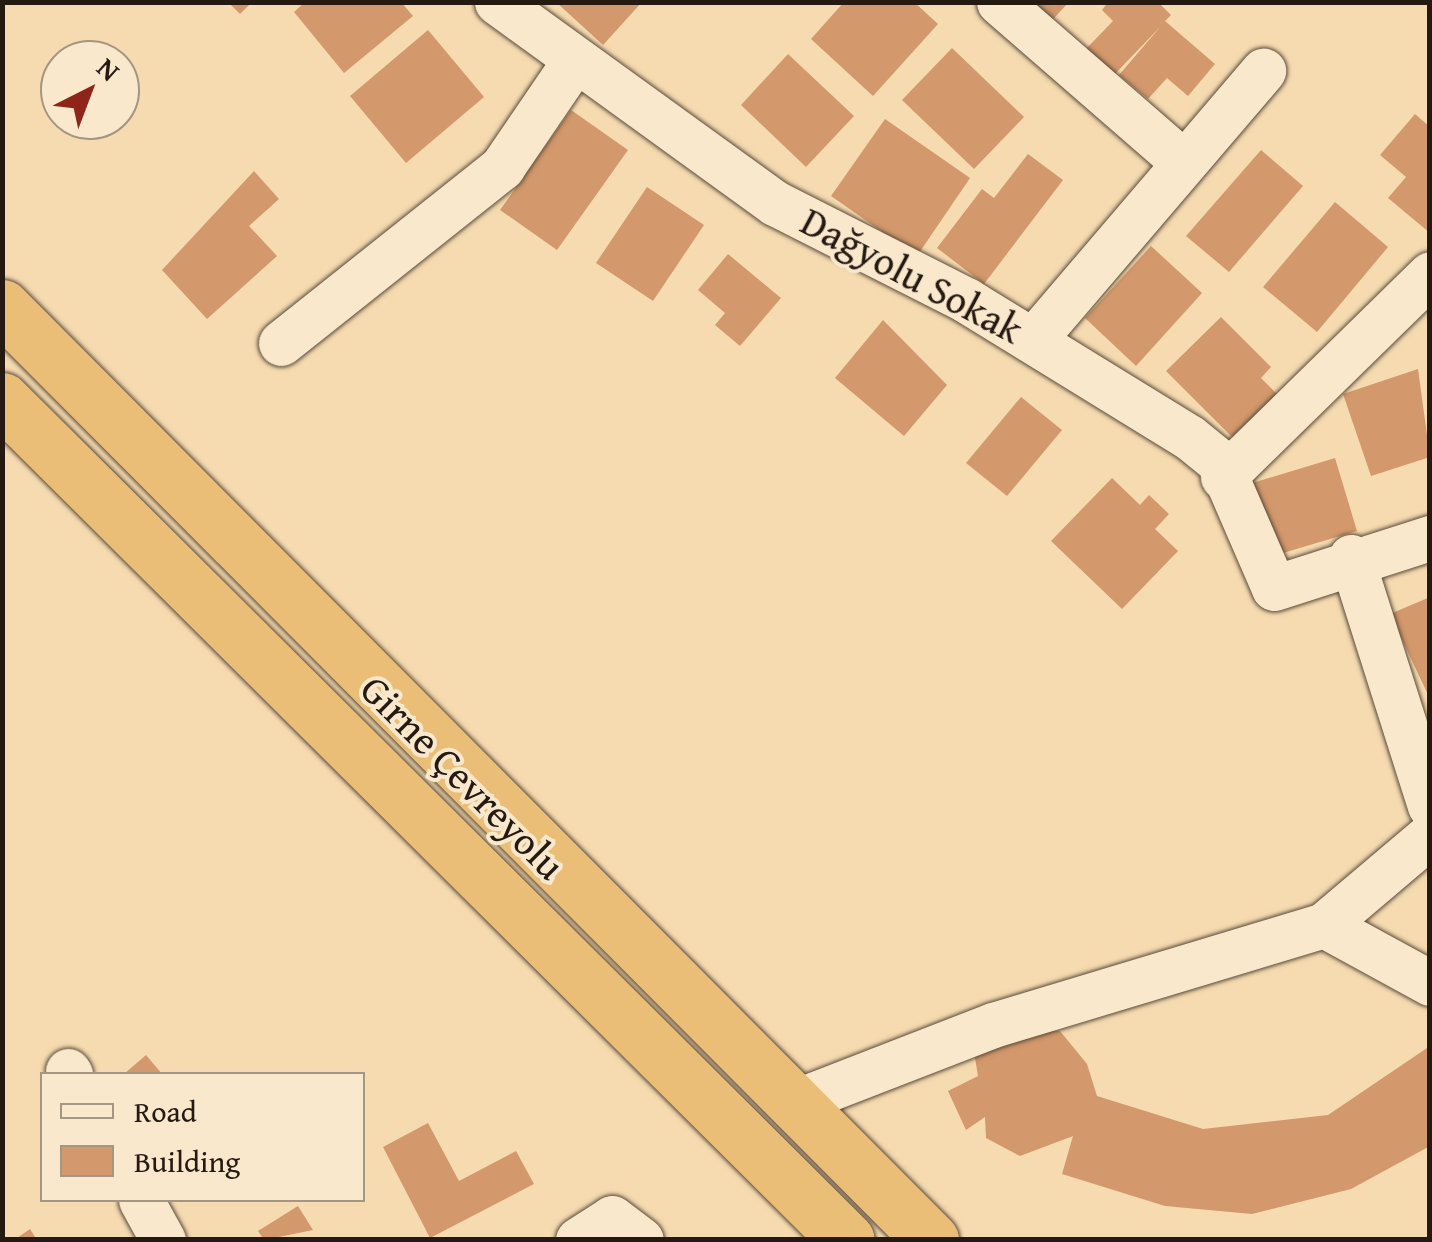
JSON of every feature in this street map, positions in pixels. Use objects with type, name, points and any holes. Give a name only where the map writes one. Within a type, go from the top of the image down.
[{"type":"highway","name":"Girne Çevreyolu","points":[[2,308],[792,1103],[930,1236]]},
{"type":"highway","name":"Girne Çevreyolu","points":[[2,400],[847,1240]]},
{"type":"street","name":"Dağyolu Sokak","points":[[497,2],[572,63],[776,202],[1034,339],[1189,437],[1219,461],[1222,477],[1274,588],[1351,557]]},
{"type":"street","points":[[999,2],[1182,161]]},
{"type":"street","points":[[281,343],[502,167],[572,63]]},
{"type":"street","points":[[1034,339],[1182,161],[1263,71]]},
{"type":"street","points":[[1222,477],[1430,274]]},
{"type":"street","points":[[1430,538],[1351,557],[1430,806]]},
{"type":"street","points":[[792,1103],[993,1026],[1324,925],[1430,835]]},
{"type":"street","points":[[1324,925],[1430,983]]},
{"type":"street","points":[[142,1202],[164,1240]]},
{"type":"street","points":[[578,1240],[612,1218],[641,1240]]},
{"type":"building","points":[[228,2],[252,2],[240,14]]},
{"type":"building","points":[[305,2],[401,2],[413,16],[344,73],[294,12]]},
{"type":"building","points":[[556,2],[642,2],[603,45]]},
{"type":"building","points":[[844,2],[914,2],[938,24],[873,96],[811,39]]},
{"type":"building","points":[[1014,2],[1069,2],[1043,30]]},
{"type":"building","points":[[1108,2],[1158,2],[1171,15],[1165,21],[1215,64],[1188,96],[1167,78],[1148,99],[1119,75],[1161,26],[1113,76],[1085,50],[1113,21],[1102,10]]},
{"type":"building","points":[[428,30],[484,97],[406,163],[350,96]]},
{"type":"building","points":[[952,48],[1024,117],[974,169],[902,100]]},
{"type":"building","points":[[788,54],[854,116],[806,167],[741,105]]},
{"type":"building","points":[[571,110],[628,150],[557,250],[500,210]]},
{"type":"building","points":[[1415,114],[1430,127],[1430,233],[1388,198],[1406,177],[1380,155]]},
{"type":"building","points":[[885,119],[970,178],[917,256],[831,196]]},
{"type":"building","points":[[1261,150],[1303,186],[1229,272],[1186,236]]},
{"type":"building","points":[[1028,154],[1063,180],[984,284],[937,248],[982,189],[994,198]]},
{"type":"building","points":[[254,171],[279,199],[249,226],[277,256],[207,319],[162,270]]},
{"type":"building","points":[[647,187],[704,225],[653,301],[596,263]]},
{"type":"building","points":[[1335,202],[1388,247],[1317,332],[1263,287]]},
{"type":"building","points":[[1151,246],[1202,293],[1136,366],[1085,318]]},
{"type":"building","points":[[728,254],[781,298],[740,346],[715,325],[725,313],[698,290]]},
{"type":"building","points":[[1221,317],[1271,367],[1261,378],[1284,401],[1240,445],[1166,371]]},
{"type":"building","points":[[883,320],[947,385],[904,436],[835,378]]},
{"type":"building","points":[[1418,369],[1430,457],[1371,476],[1343,394]]},
{"type":"building","points":[[1021,397],[1062,430],[1007,496],[966,463]]},
{"type":"building","points":[[1335,458],[1357,531],[1283,553],[1249,484]]},
{"type":"building","points":[[1112,478],[1140,505],[1149,495],[1169,514],[1155,529],[1178,551],[1122,609],[1051,541]]},
{"type":"building","points":[[1430,597],[1430,699],[1390,614]]},
{"type":"building","points":[[1009,1030],[1060,1031],[1087,1064],[1097,1096],[1203,1129],[1328,1115],[1430,1046],[1430,1146],[1351,1189],[1252,1214],[1165,1206],[1062,1174],[1073,1136],[1020,1156],[986,1138],[985,1117],[966,1130],[948,1091],[978,1076],[972,1040]]},
{"type":"building","points":[[146,1055],[160,1072],[126,1072]]},
{"type":"building","points":[[428,1123],[459,1181],[516,1151],[534,1184],[430,1238],[383,1147]]},
{"type":"building","points":[[298,1206],[313,1230],[264,1240],[258,1231]]},
{"type":"building","points":[[30,1229],[37,1240],[14,1240]]}]
